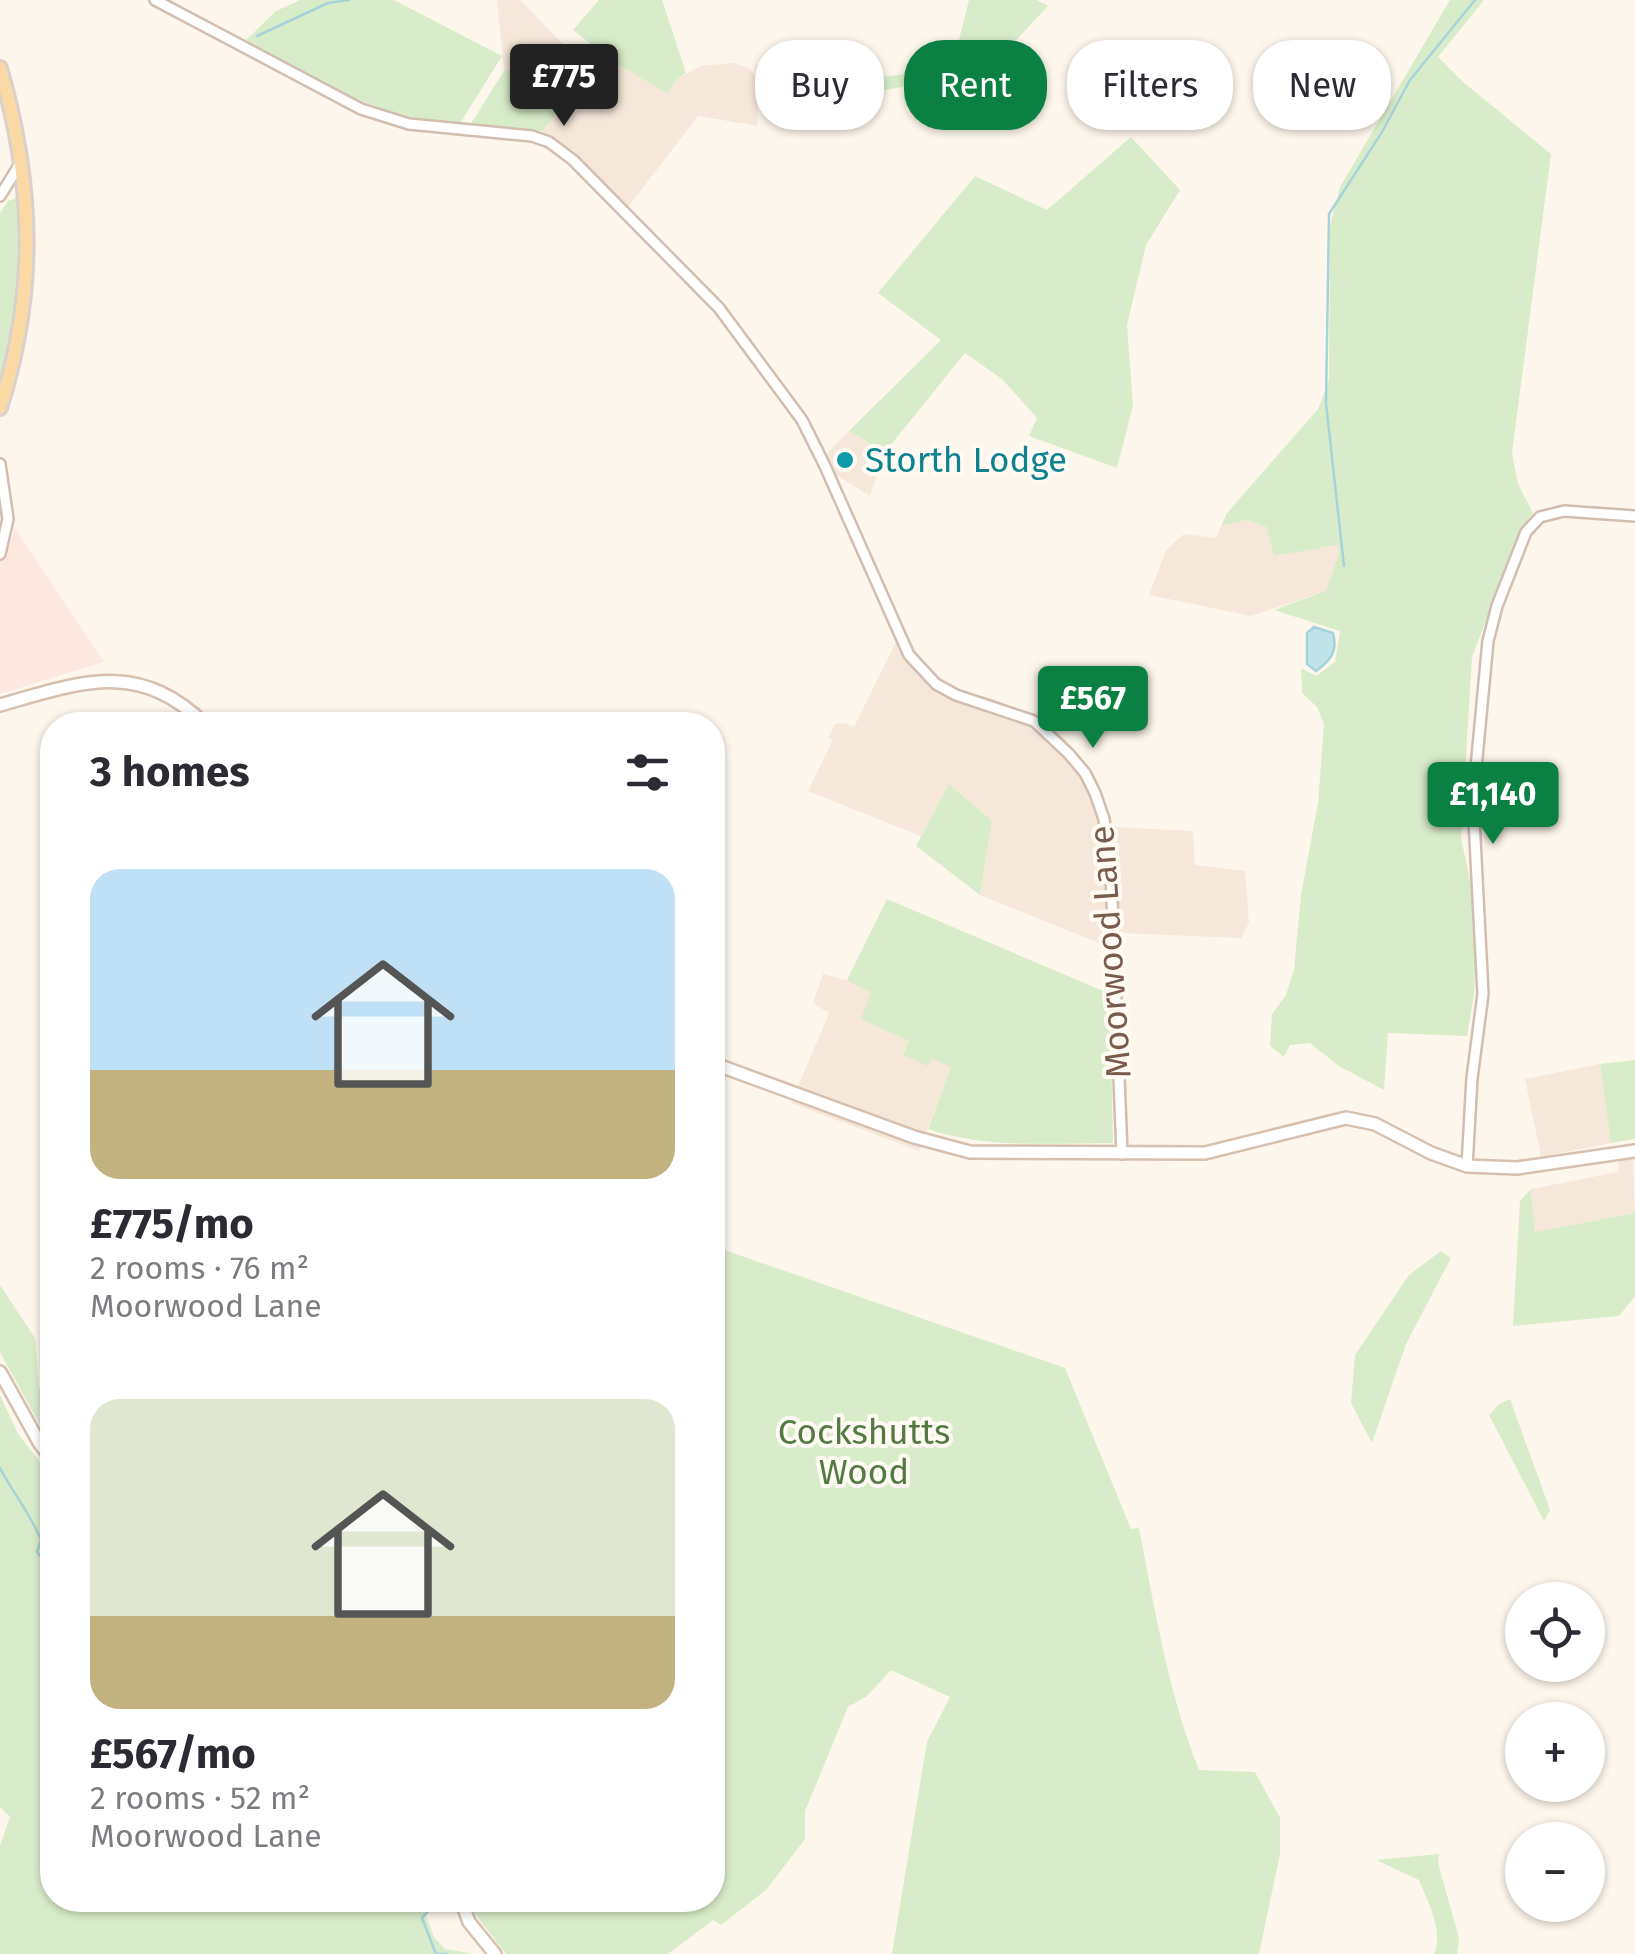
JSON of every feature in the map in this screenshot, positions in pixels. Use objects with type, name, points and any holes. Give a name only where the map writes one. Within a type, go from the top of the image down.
[{"type":"main road","points":[[0,68],[27,215],[27,280],[20,334],[0,408]]},
{"type":"main road","points":[[0,704],[62,689],[128,681],[164,692],[189,712]]},
{"type":"main road","points":[[725,1068],[943,1146],[1003,1154],[1205,1153],[1346,1118],[1375,1124],[1431,1153],[1468,1166],[1517,1168],[1635,1152]]},
{"type":"main road","points":[[0,1372],[40,1444]]},
{"type":"main road","points":[[465,1912],[495,1954]]},
{"type":"street","name":"Moorwood Lane","points":[[155,0],[361,109],[409,124],[522,134],[548,142],[573,160],[719,308],[810,434],[909,656],[936,684],[956,695],[1034,721],[1086,773],[1104,819],[1111,874],[1122,1154]]},
{"type":"street","points":[[0,196],[20,163]]},
{"type":"street","points":[[0,464],[8,514],[0,554]]},
{"type":"street","points":[[1468,1166],[1472,1078],[1484,994],[1473,800],[1488,641],[1497,606],[1526,532],[1540,517],[1564,511],[1635,516]]},
{"type":"shaded area","points":[[497,0],[520,0],[603,78],[617,64],[667,93],[677,79],[700,66],[734,63],[749,68],[755,76],[755,126],[698,116],[629,206],[542,131],[574,92],[532,65],[504,71]]},
{"type":"shaded area","points":[[849,431],[885,452],[870,496],[833,473],[827,453]]},
{"type":"shaded area","points":[[1247,520],[1268,527],[1275,556],[1337,544],[1339,553],[1326,591],[1251,616],[1149,595],[1166,550],[1184,534],[1216,538],[1221,526]]},
{"type":"shaded area","points":[[15,528],[104,662],[0,694],[0,562]]},
{"type":"shaded area","points":[[904,633],[934,676],[960,690],[1042,718],[1065,739],[1094,773],[1114,827],[1193,831],[1195,865],[1245,871],[1249,923],[1241,938],[1120,933],[1106,946],[980,895],[992,821],[949,784],[921,836],[808,791],[833,740],[828,737],[835,724],[854,727]]},
{"type":"shaded area","points":[[823,974],[852,982],[871,993],[909,1041],[903,1054],[932,1057],[951,1067],[919,1151],[791,1103],[829,1013],[813,1003]]},
{"type":"shaded area","points":[[1600,1064],[1611,1143],[1541,1157],[1525,1079]]},
{"type":"shaded area","points":[[1633,1159],[1635,1213],[1535,1232],[1531,1189],[1618,1172],[1619,1160]]},
{"type":"green space","points":[[300,0],[394,0],[502,56],[459,125],[401,114],[347,95],[244,42],[276,11]]},
{"type":"green space","points":[[599,0],[662,0],[686,73],[667,93],[617,64],[573,30]]},
{"type":"green space","points":[[969,0],[1037,0],[1048,6],[1016,40],[959,40]]},
{"type":"green space","points":[[1450,0],[1484,0],[1438,57],[1551,154],[1512,453],[1518,484],[1533,513],[1522,527],[1472,657],[1461,838],[1477,913],[1474,995],[1467,1036],[1388,1033],[1384,1090],[1339,1066],[1310,1043],[1290,1045],[1284,1057],[1270,1046],[1272,1014],[1286,995],[1294,970],[1301,895],[1318,803],[1324,724],[1317,707],[1302,693],[1301,668],[1316,676],[1335,662],[1340,631],[1274,610],[1326,591],[1339,553],[1337,545],[1274,556],[1267,527],[1247,520],[1221,526],[1227,513],[1318,409],[1329,381],[1330,226],[1340,187],[1374,130],[1391,130],[1391,100]]},
{"type":"green space","points":[[532,65],[574,92],[542,131],[470,125],[504,71]]},
{"type":"green space","points":[[904,74],[904,86],[884,91],[884,77]]},
{"type":"green space","points":[[1131,137],[1180,190],[1146,245],[1127,325],[1133,405],[1117,468],[1029,436],[1037,418],[1002,379],[965,353],[885,452],[849,431],[941,340],[878,293],[975,176],[1047,210]]},
{"type":"green space","points":[[16,198],[23,237],[22,264],[16,320],[0,387],[0,213],[8,201]]},
{"type":"green space","points":[[949,784],[992,821],[980,895],[916,846]]},
{"type":"green space","points":[[887,899],[1110,994],[1113,1143],[996,1142],[928,1129],[951,1067],[932,1058],[928,1066],[903,1055],[909,1041],[861,1019],[871,993],[847,980]]},
{"type":"green space","points":[[1635,1060],[1635,1139],[1611,1143],[1600,1064]]},
{"type":"green space","points":[[1531,1189],[1535,1232],[1635,1213],[1635,1296],[1619,1316],[1513,1326],[1520,1201]]},
{"type":"green space","name":"Cockshutts Wood","points":[[725,1250],[1065,1368],[1131,1529],[1139,1528],[1171,1681],[1199,1770],[1255,1772],[1280,1818],[1280,1854],[1259,1954],[892,1954],[927,1742],[950,1697],[891,1670],[866,1697],[848,1707],[805,1811],[805,1839],[766,1890],[721,1925],[713,1920],[668,1954],[506,1954],[475,1914],[725,1912]]},
{"type":"green space","points":[[1441,1251],[1451,1258],[1406,1344],[1372,1443],[1351,1403],[1355,1355],[1409,1275]]},
{"type":"green space","points":[[0,1285],[35,1338],[40,1425],[0,1352]]},
{"type":"green space","points":[[0,1395],[18,1434],[40,1462],[40,1912],[424,1912],[434,1937],[445,1949],[474,1954],[0,1954],[0,1846],[10,1817],[0,1807]]},
{"type":"green space","points":[[1510,1399],[1550,1510],[1544,1521],[1489,1415]]},
{"type":"green space","points":[[1439,1854],[1438,1863],[1459,1938],[1457,1954],[1434,1954],[1436,1927],[1419,1880],[1376,1860]]},
{"type":"water","points":[[1314,627],[1333,633],[1335,645],[1332,655],[1316,671],[1307,664],[1307,633]]},
{"type":"waterway","points":[[257,36],[328,3],[349,0]]},
{"type":"waterway","points":[[1344,566],[1326,403],[1329,214],[1410,80],[1475,0]]},
{"type":"waterway","points":[[0,1468],[40,1538]]},
{"type":"waterway","points":[[40,1543],[40,1556]]},
{"type":"waterway","points":[[427,1912],[422,1918],[436,1954],[447,1954]]},
{"type":"place","name":"Storth Lodge","points":[[845,460]]}]
